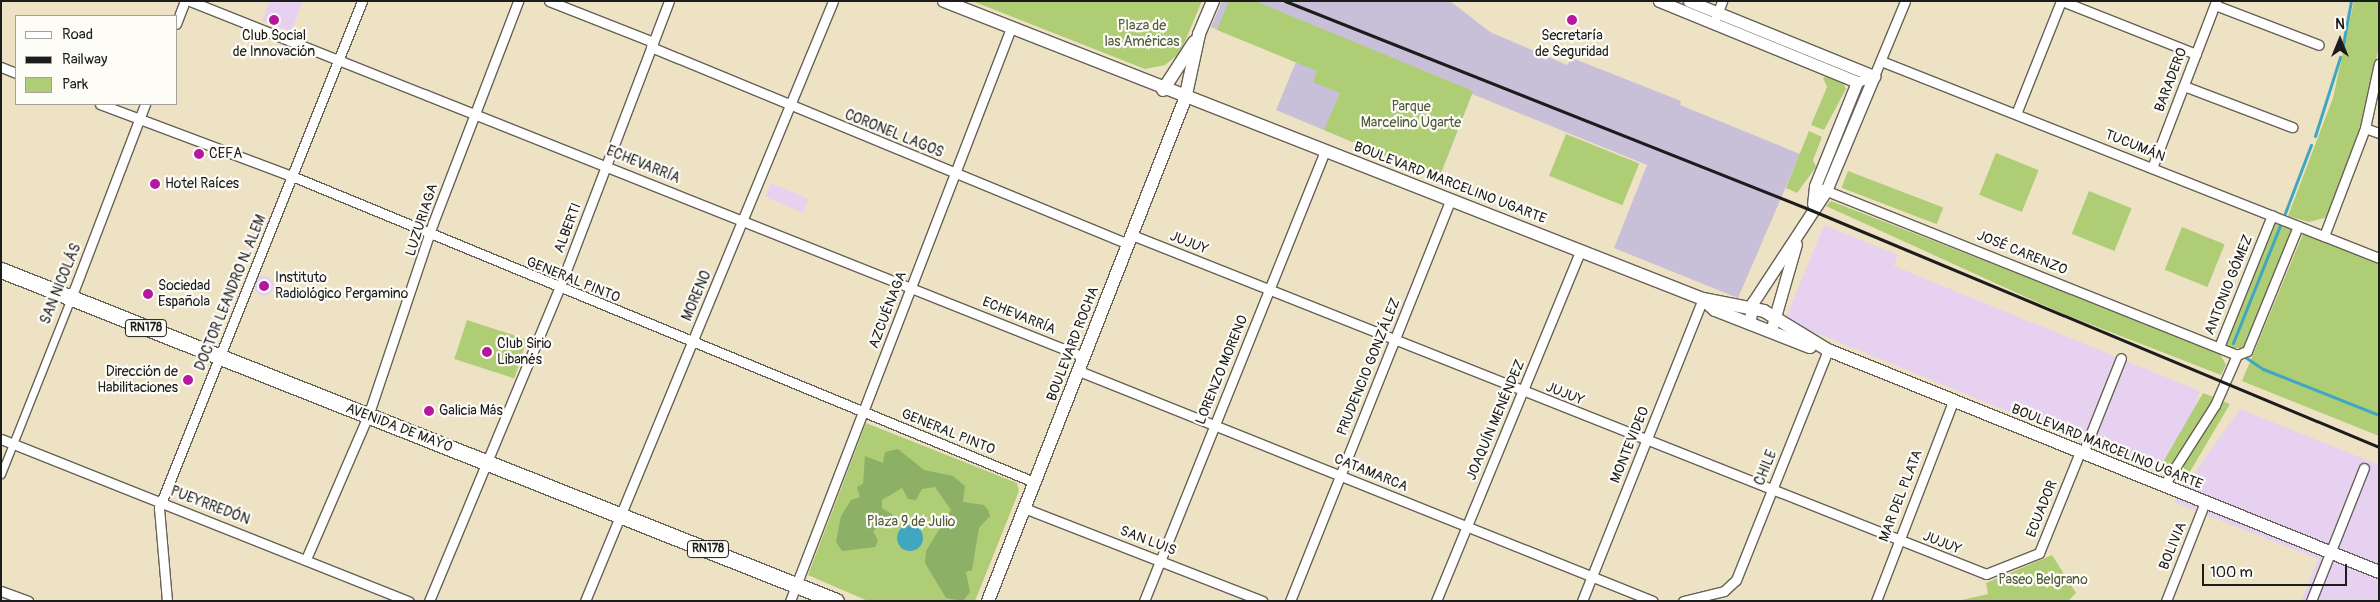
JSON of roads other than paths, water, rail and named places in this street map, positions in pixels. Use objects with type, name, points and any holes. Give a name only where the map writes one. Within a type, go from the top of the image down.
[{"type":"main road","name":"BOULEVARD MARCELINO UGARTE","points":[[944,1],[1163,90],[1325,150],[1703,299],[1750,309],[1777,318],[1826,349]]},
{"type":"main road","points":[[1163,90],[1199,34],[1213,1]]},
{"type":"main road","name":"BOULEVARD ROCHA","points":[[988,601],[1185,98],[1199,34]]},
{"type":"main road","name":"AVENIDA DE MAYO","points":[[1,270],[796,585]]},
{"type":"main road","name":"BOULEVARD MARCELINO UGARTE","points":[[1703,299],[1715,310],[1766,331],[1826,349],[2379,572]]},
{"type":"main road","name":"RN178","points":[[796,585],[836,601]]},
{"type":"street","points":[[178,19],[185,1]]},
{"type":"street","name":"ECHEVARRÍA","points":[[190,1],[1084,357]]},
{"type":"street","name":"DOCTOR LEANDRO N. ALEM","points":[[167,601],[162,502],[362,1]]},
{"type":"street","name":"LUZURIAGA","points":[[306,558],[368,416],[475,114],[518,1]]},
{"type":"street","name":"CORONEL LAGOS","points":[[549,1],[790,106],[955,173],[1130,239]]},
{"type":"street","name":"ALBERTI","points":[[429,601],[559,289],[669,1]]},
{"type":"street","name":"MORENO","points":[[585,601],[619,514],[744,220],[833,1]]},
{"type":"street","points":[[1660,1],[1715,18],[1874,76]]},
{"type":"street","points":[[1689,1],[1715,18],[1857,82],[1874,76]]},
{"type":"street","points":[[1715,18],[1722,1]]},
{"type":"street","points":[[1749,324],[1750,309],[1800,231],[1821,188],[1874,76],[1904,1]]},
{"type":"street","points":[[2016,114],[2061,1],[2196,54]]},
{"type":"street","points":[[2216,3],[2319,45]]},
{"type":"street","name":"BARADERO","points":[[2152,168],[2216,3]]},
{"type":"street","name":"AZCUÉNAGA","points":[[790,601],[1011,28]]},
{"type":"street","name":"TUCUMÁN","points":[[1880,61],[2379,258]]},
{"type":"street","points":[[2324,236],[2365,128],[2379,63]]},
{"type":"street","points":[[1,67],[15,73]]},
{"type":"street","points":[[1821,188],[1857,82]]},
{"type":"street","points":[[2184,86],[2292,126]]},
{"type":"street","name":"GENERAL PINTO","points":[[103,105],[292,176],[559,289],[1034,482]]},
{"type":"street","name":"SAN NICOLÁS","points":[[1,474],[145,105]]},
{"type":"street","points":[[2365,128],[2379,133]]},
{"type":"street","name":"LORENZO MORENO","points":[[1144,601],[1325,150]]},
{"type":"street","name":"JOSÉ CARENZO","points":[[1821,188],[2219,347]]},
{"type":"street","name":"PRUDENCIO GONZÁLEZ","points":[[1290,601],[1450,199]]},
{"type":"street","name":"ANTONIO GÓMEZ","points":[[2237,355],[2219,347],[2272,215]]},
{"type":"street","points":[[2164,485],[2215,405],[2237,355],[2247,351],[2298,226]]},
{"type":"street","points":[[1766,331],[1777,318],[1800,231]]},
{"type":"street","name":"JUJUY","points":[[1130,239],[1269,290],[1646,442],[1989,574]]},
{"type":"street","name":"JOAQUÍN MENÉNDEZ","points":[[1436,601],[1581,250]]},
{"type":"street","name":"MONTEVIDEO","points":[[1582,601],[1703,299]]},
{"type":"street","name":"CHILE","points":[[1683,601],[1724,590],[1736,580],[1826,349]]},
{"type":"street","points":[[2081,452],[2121,358]]},
{"type":"street","name":"CATAMARCA","points":[[1079,371],[1653,601]]},
{"type":"street","name":"MAR DEL PLATA","points":[[1876,601],[1953,401]]},
{"type":"street","name":"PUEYRREDÓN","points":[[1,438],[306,558],[409,601]]},
{"type":"street","name":"ECUADOR","points":[[1989,574],[2039,553],[2081,452]]},
{"type":"street","points":[[2311,601],[2364,468]]},
{"type":"street","name":"BOLIVIA","points":[[2166,601],[2205,502]]},
{"type":"street","name":"SAN LUIS","points":[[1024,508],[1262,601]]},
{"type":"street","points":[[1,591],[28,601]]},
{"type":"water","points":[[910,525],[919,529],[923,538],[919,547],[910,551],[901,547],[897,538],[901,529]]},
{"type":"waterway","points":[[2342,50],[2351,1]]},
{"type":"waterway","points":[[2315,136],[2340,57]]},
{"type":"waterway","points":[[2285,213],[2311,145]]},
{"type":"waterway","points":[[2233,343],[2281,223]]},
{"type":"waterway","points":[[2245,357],[2263,369],[2379,415]]},
{"type":"railway","points":[[1285,1],[1811,210],[2379,447]]},
{"type":"place","name":"Club Social de Innovación","points":[[274,20]]},
{"type":"place","name":"Secretaría de Seguridad","points":[[1572,20]]},
{"type":"place","name":"CEFA","points":[[199,154]]},
{"type":"place","name":"Hotel Raíces","points":[[155,184]]},
{"type":"place","name":"Instituto Radiológico Pergamino","points":[[264,286]]},
{"type":"place","name":"Sociedad Española","points":[[148,294]]},
{"type":"place","name":"Club Sirio Libanés","points":[[487,352]]},
{"type":"place","name":"Dirección de Habilitaciones","points":[[188,380]]},
{"type":"place","name":"Galicia Más","points":[[429,411]]},
{"type":"park label","name":"Plaza de las Américas","points":[[1142,34]]},
{"type":"park label","name":"Parque Marcelino Ugarte","points":[[1411,116]]},
{"type":"park label","name":"Plaza 9 de Julio","points":[[911,522]]},
{"type":"park label","name":"Paseo Belgrano","points":[[2043,580]]}]
